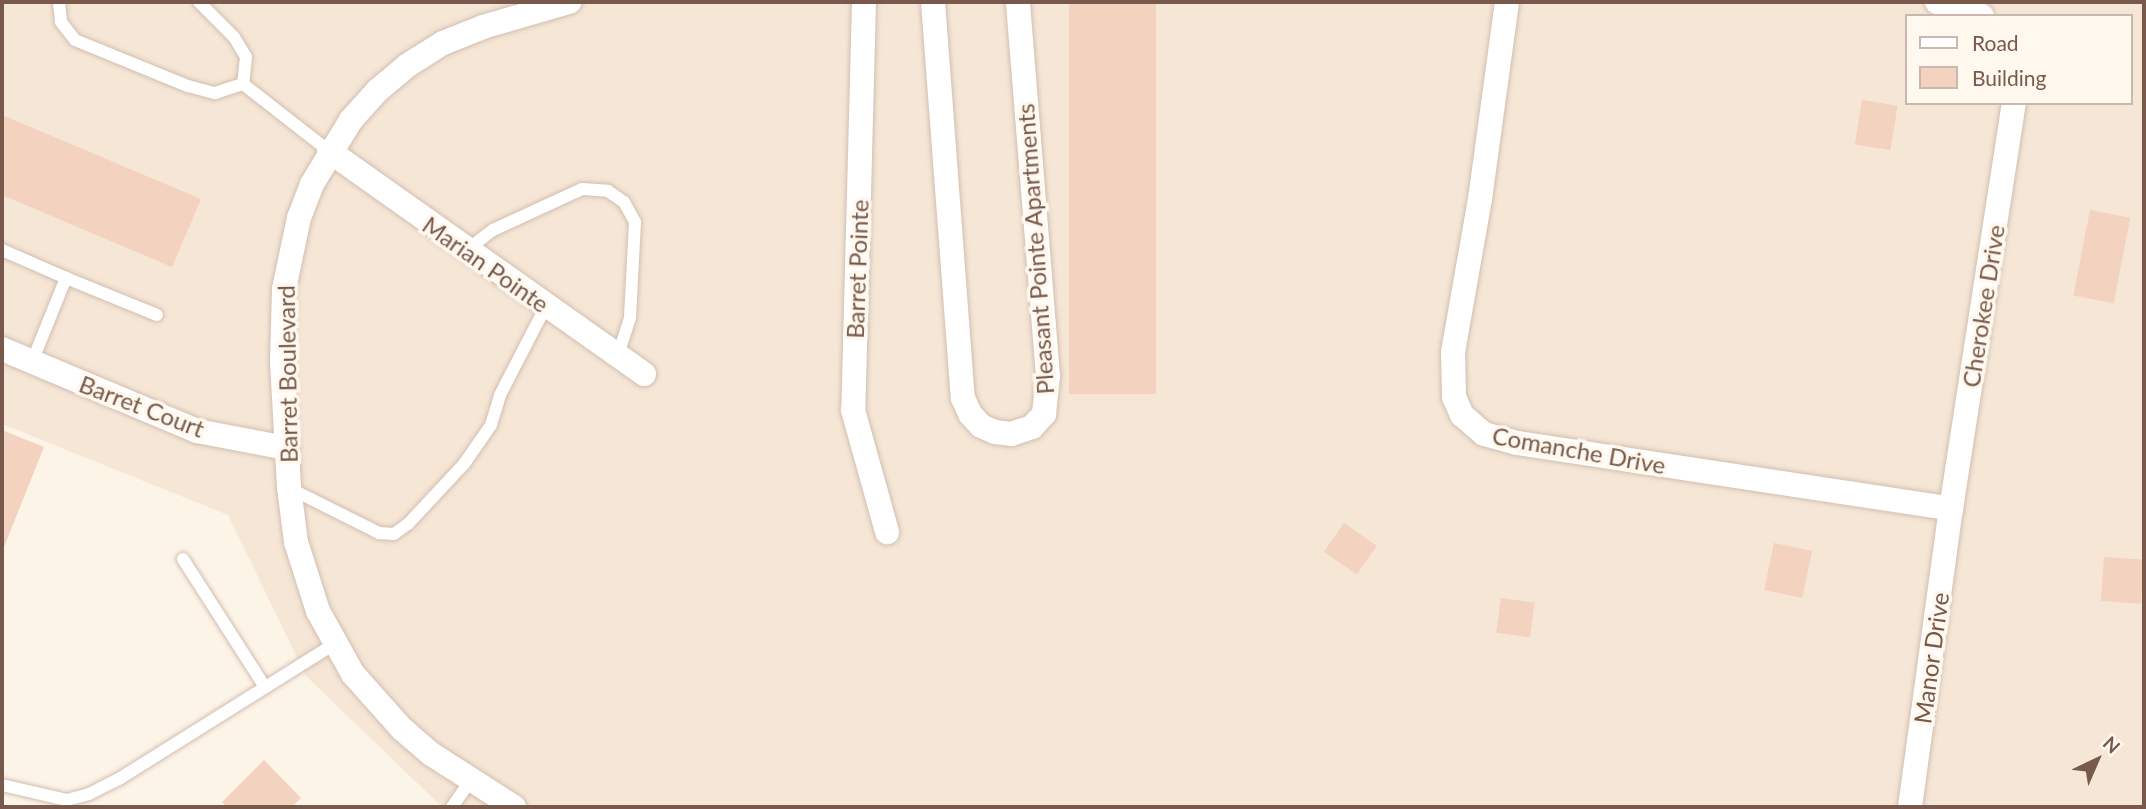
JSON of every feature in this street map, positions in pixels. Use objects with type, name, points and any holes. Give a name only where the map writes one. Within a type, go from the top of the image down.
[{"type":"street","name":"Barret Boulevard","points":[[514,807],[432,754],[394,720],[353,674],[334,644],[306,577],[296,541],[286,447],[282,360],[284,289],[299,218],[329,151],[377,91],[408,65],[443,43],[512,10],[569,2]]},
{"type":"street","name":"Barret Pointe","points":[[864,2],[853,410],[887,532]]},
{"type":"street","name":"Pleasant Pointe Apartments","points":[[933,2],[963,398],[970,414],[981,426],[995,432],[1011,434],[1032,427],[1044,414],[1048,376],[1018,2]]},
{"type":"street","name":"Comanche Drive","points":[[1507,2],[1480,199],[1452,352],[1454,397],[1462,415],[1484,434],[1517,443],[1951,509]]},
{"type":"street","points":[[1937,2],[1976,14]]},
{"type":"street","name":"Cherokee Drive","points":[[1951,509],[2014,105]]},
{"type":"street","name":"Marian Pointe","points":[[329,151],[645,374]]},
{"type":"street","name":"Barret Court","points":[[2,349],[197,431],[286,447]]},
{"type":"street","name":"Manor Drive","points":[[1910,807],[1951,509]]},
{"type":"lane","points":[[59,2],[61,22],[75,40],[188,86],[215,93],[243,84]]},
{"type":"lane","points":[[199,2],[233,37],[246,57],[243,84]]},
{"type":"lane","points":[[243,84],[329,151]]},
{"type":"lane","points":[[467,250],[493,230],[582,189],[608,191],[624,202],[635,222],[630,318],[618,356]]},
{"type":"lane","points":[[2,250],[157,315]]},
{"type":"lane","points":[[32,362],[66,278]]},
{"type":"lane","points":[[289,488],[379,533],[394,534],[408,524],[464,464],[491,425],[500,395],[546,306]]},
{"type":"lane","points":[[183,559],[265,687]]},
{"type":"lane","points":[[2,785],[67,800],[89,794],[334,644]]},
{"type":"lane","points":[[452,807],[470,781]]},
{"type":"shaded area","points":[[2,2],[2144,2],[2144,807],[442,807],[306,676],[228,515],[2,424]]},
{"type":"building","points":[[1069,2],[1156,2],[1156,394],[1069,394]]},
{"type":"building","points":[[1862,100],[1898,106],[1891,150],[1855,144]]},
{"type":"building","points":[[2,115],[201,199],[172,267],[2,195]]},
{"type":"building","points":[[2090,210],[2130,218],[2114,303],[2073,295]]},
{"type":"building","points":[[2,430],[44,447],[2,552]]},
{"type":"building","points":[[1344,523],[1377,546],[1357,575],[1324,552]]},
{"type":"building","points":[[1774,543],[1812,551],[1802,598],[1764,590]]},
{"type":"building","points":[[2104,557],[2144,560],[2141,604],[2101,601]]},
{"type":"building","points":[[1501,598],[1535,603],[1530,637],[1496,633]]},
{"type":"building","points":[[264,760],[301,798],[292,807],[227,807],[222,802]]}]
